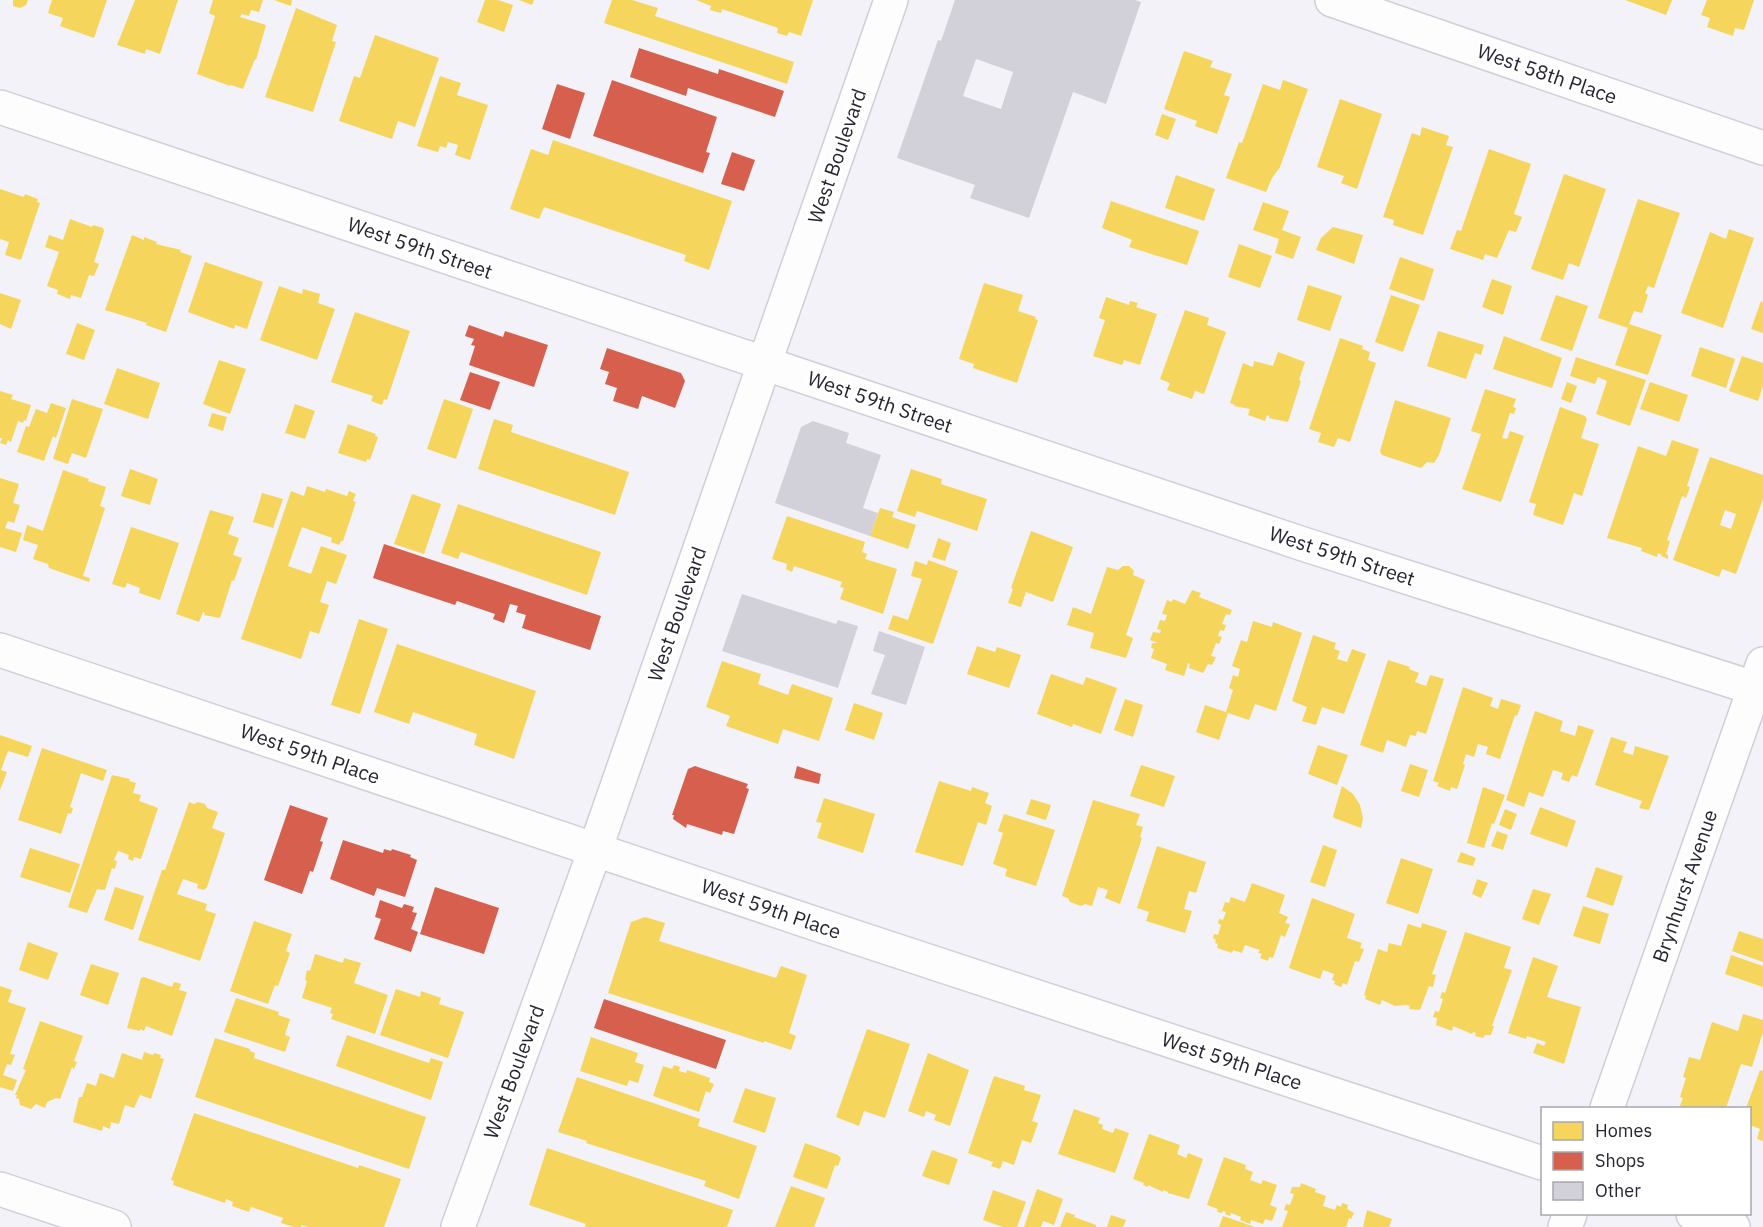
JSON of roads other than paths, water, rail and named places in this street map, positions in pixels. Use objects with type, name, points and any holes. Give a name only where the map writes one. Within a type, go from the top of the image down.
[{"type":"street","name":"West Boulevard","points":[[458,1227],[596,850],[891,0]]},
{"type":"street","name":"West 58th Place","points":[[1332,0],[1763,148]]},
{"type":"street","name":"West 59th Street","points":[[0,107],[1300,543],[1760,681]]},
{"type":"street","name":"West 59th Place","points":[[0,650],[855,937],[1541,1163]]},
{"type":"street","name":"Brynhurst Avenue","points":[[1607,1107],[1760,681]]},
{"type":"street","points":[[0,1189],[114,1227]]},
{"type":"street","points":[[1696,1215],[1733,1227]]}]
